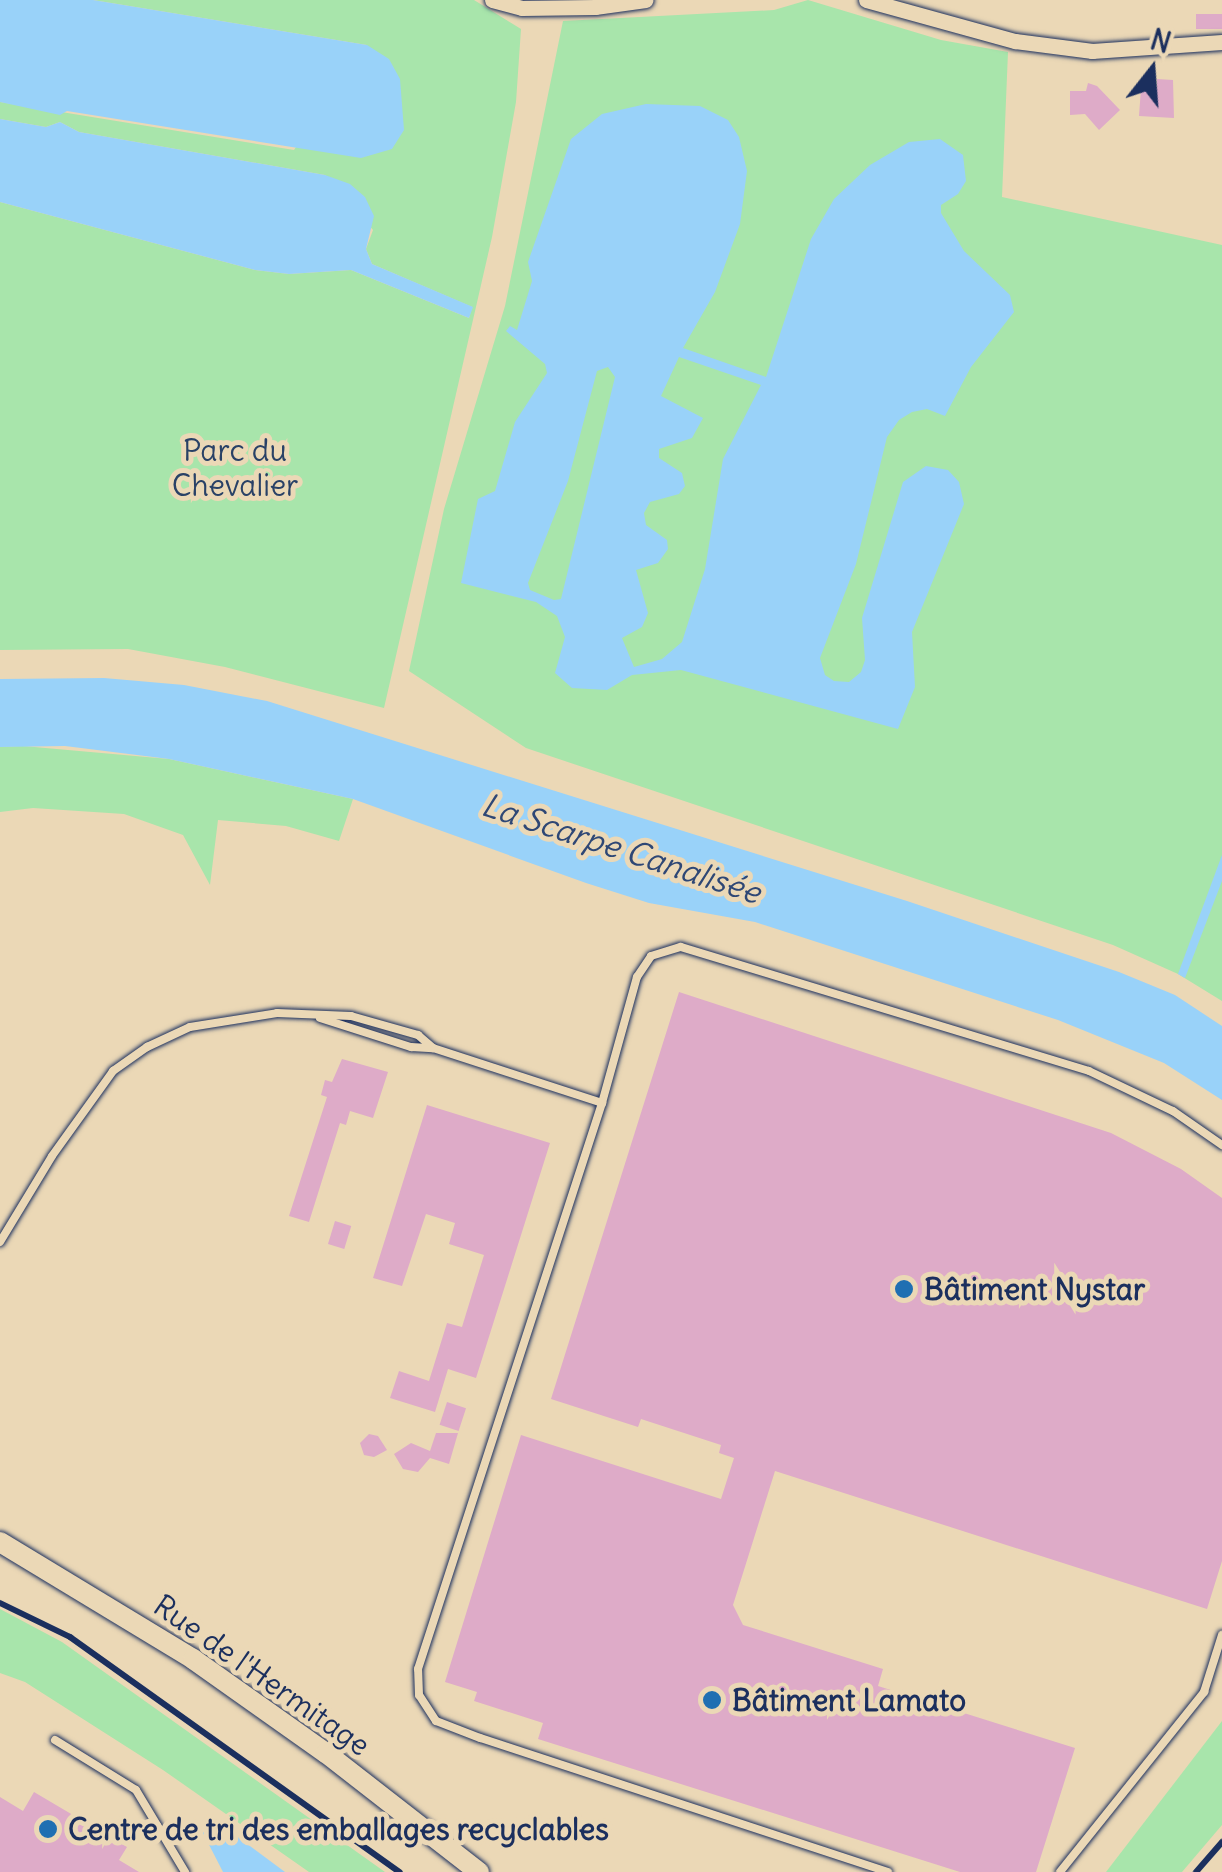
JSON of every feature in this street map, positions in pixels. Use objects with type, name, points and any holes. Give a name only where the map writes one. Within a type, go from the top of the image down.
[{"type":"street","points":[[492,0],[522,8],[595,8],[646,0]]},
{"type":"street","points":[[866,0],[1014,42],[1135,50],[1222,42]]},
{"type":"street","name":"Rue de l'Hermitage","points":[[0,1542],[193,1660],[326,1753],[479,1872]]},
{"type":"lane","points":[[888,1872],[465,1732],[429,1716],[420,1695],[418,1669],[602,1103],[637,977],[650,956],[682,947],[1089,1071],[1173,1111],[1222,1144]]},
{"type":"lane","points":[[0,1242],[52,1156],[113,1071],[147,1047],[190,1027],[237,1016],[277,1012],[317,1017],[411,1047],[433,1048],[602,1103]]},
{"type":"lane","points":[[1060,1872],[1204,1692],[1222,1635]]},
{"type":"lane","points":[[55,1740],[136,1790],[185,1872]]},
{"type":"green space","name":"Parc du Chevalier","points":[[93,0],[474,0],[521,29],[516,102],[492,237],[384,708],[225,667],[128,649],[0,650],[0,202],[255,270],[289,274],[351,270],[469,318],[472,307],[372,264],[366,249],[373,230],[325,175],[79,132],[60,122],[46,127],[0,119],[0,102],[294,150],[367,45]]},
{"type":"green space","points":[[808,0],[941,40],[1008,52],[1002,197],[1222,245],[1222,1001],[1178,974],[1113,945],[526,748],[409,671],[444,509],[505,306],[563,21],[774,10]]},
{"type":"green space","points":[[0,747],[169,759],[353,799],[339,841],[286,826],[218,820],[210,885],[183,835],[124,814],[33,808],[0,812]]},
{"type":"green space","points":[[0,1609],[62,1642],[385,1872],[309,1872],[163,1770],[25,1682],[0,1673]]},
{"type":"green space","points":[[1222,1721],[1222,1825],[1182,1872],[1106,1872]]},
{"type":"water","points":[[0,0],[93,0],[367,45],[389,59],[400,79],[404,130],[392,149],[361,158],[67,111],[60,115],[0,102]]},
{"type":"water","points":[[646,104],[700,106],[728,120],[739,137],[747,171],[740,224],[715,292],[683,348],[766,377],[811,239],[834,199],[870,165],[909,142],[940,139],[963,155],[966,181],[958,194],[941,205],[941,213],[964,251],[1010,295],[1014,312],[971,367],[945,416],[927,409],[912,412],[899,420],[887,437],[856,564],[820,658],[825,675],[834,681],[849,682],[861,672],[865,660],[862,618],[903,482],[926,466],[948,470],[959,482],[964,504],[912,632],[915,687],[898,729],[681,670],[632,675],[607,690],[572,688],[555,673],[565,637],[557,616],[536,602],[461,583],[478,499],[495,491],[515,422],[547,373],[545,364],[506,331],[510,326],[517,330],[532,281],[528,262],[571,139],[602,114]],"holes":[[[679,357],[761,385],[723,459],[705,569],[682,642],[662,659],[634,667],[622,638],[642,627],[648,613],[636,570],[658,563],[668,549],[667,540],[646,525],[644,513],[650,502],[679,494],[685,486],[682,473],[659,458],[659,449],[692,438],[703,418],[661,396]],[[608,367],[615,377],[561,599],[554,600],[530,590],[528,583],[568,481],[597,371]]]},
{"type":"water","points":[[0,119],[46,127],[60,122],[79,132],[325,175],[350,184],[365,197],[374,216],[366,249],[372,264],[473,307],[469,318],[351,270],[289,274],[255,270],[0,202]]},
{"type":"water","name":"La Scarpe Canalisée","points":[[104,678],[184,685],[267,701],[907,901],[1119,972],[1175,995],[1222,1026],[1222,1100],[1164,1063],[1058,1020],[755,922],[649,903],[353,799],[169,759],[65,746],[0,747],[0,679]]},
{"type":"water","points":[[1222,855],[1222,881],[1185,978],[1178,974]]},
{"type":"water","points":[[215,1820],[285,1872],[223,1872],[203,1833]]},
{"type":"building","points":[[1196,14],[1222,14],[1222,29],[1196,29]]},
{"type":"building","points":[[1157,79],[1173,80],[1174,118],[1139,116],[1141,88],[1157,89]]},
{"type":"building","points":[[1088,83],[1097,86],[1120,110],[1099,130],[1085,114],[1070,115],[1070,91],[1086,91]]},
{"type":"building","name":"Bâtiment Nystar","points":[[679,992],[1111,1133],[1181,1169],[1222,1198],[1222,1561],[1207,1609],[775,1471],[733,1605],[743,1625],[883,1669],[878,1686],[1075,1748],[1036,1872],[960,1872],[538,1739],[543,1723],[474,1701],[477,1692],[445,1682],[521,1435],[721,1499],[734,1458],[719,1453],[721,1445],[641,1419],[638,1427],[551,1399]]},
{"type":"building","points":[[342,1059],[388,1072],[373,1118],[350,1111],[346,1125],[340,1123],[309,1222],[289,1216],[327,1097],[321,1095],[325,1080],[332,1082]]},
{"type":"building","points":[[427,1105],[550,1143],[476,1378],[448,1369],[435,1412],[390,1398],[399,1371],[429,1381],[447,1323],[462,1327],[484,1255],[449,1244],[455,1223],[426,1214],[402,1286],[373,1278]]},
{"type":"building","points":[[335,1221],[351,1226],[344,1249],[328,1244]]},
{"type":"building","points":[[447,1402],[466,1408],[459,1431],[440,1425]]},
{"type":"building","points":[[436,1433],[458,1433],[449,1464],[430,1458],[418,1472],[403,1469],[394,1454],[411,1443],[430,1451]]},
{"type":"building","points":[[369,1434],[378,1436],[387,1450],[374,1457],[364,1455],[360,1443]]},
{"type":"building","name":"Centre de tri des emballages recyclables","points":[[34,1792],[127,1847],[119,1860],[139,1872],[0,1872],[0,1797],[23,1811]]},
{"type":"railway","points":[[0,1603],[70,1637],[400,1872]]},
{"type":"railway","points":[[1196,1872],[1222,1842]]},
{"type":"place","name":"Bâtiment Nystar","points":[[904,1289]]},
{"type":"place","name":"Bâtiment Lamato","points":[[712,1700]]},
{"type":"place","name":"Centre de tri des emballages recyclables","points":[[48,1829]]}]
